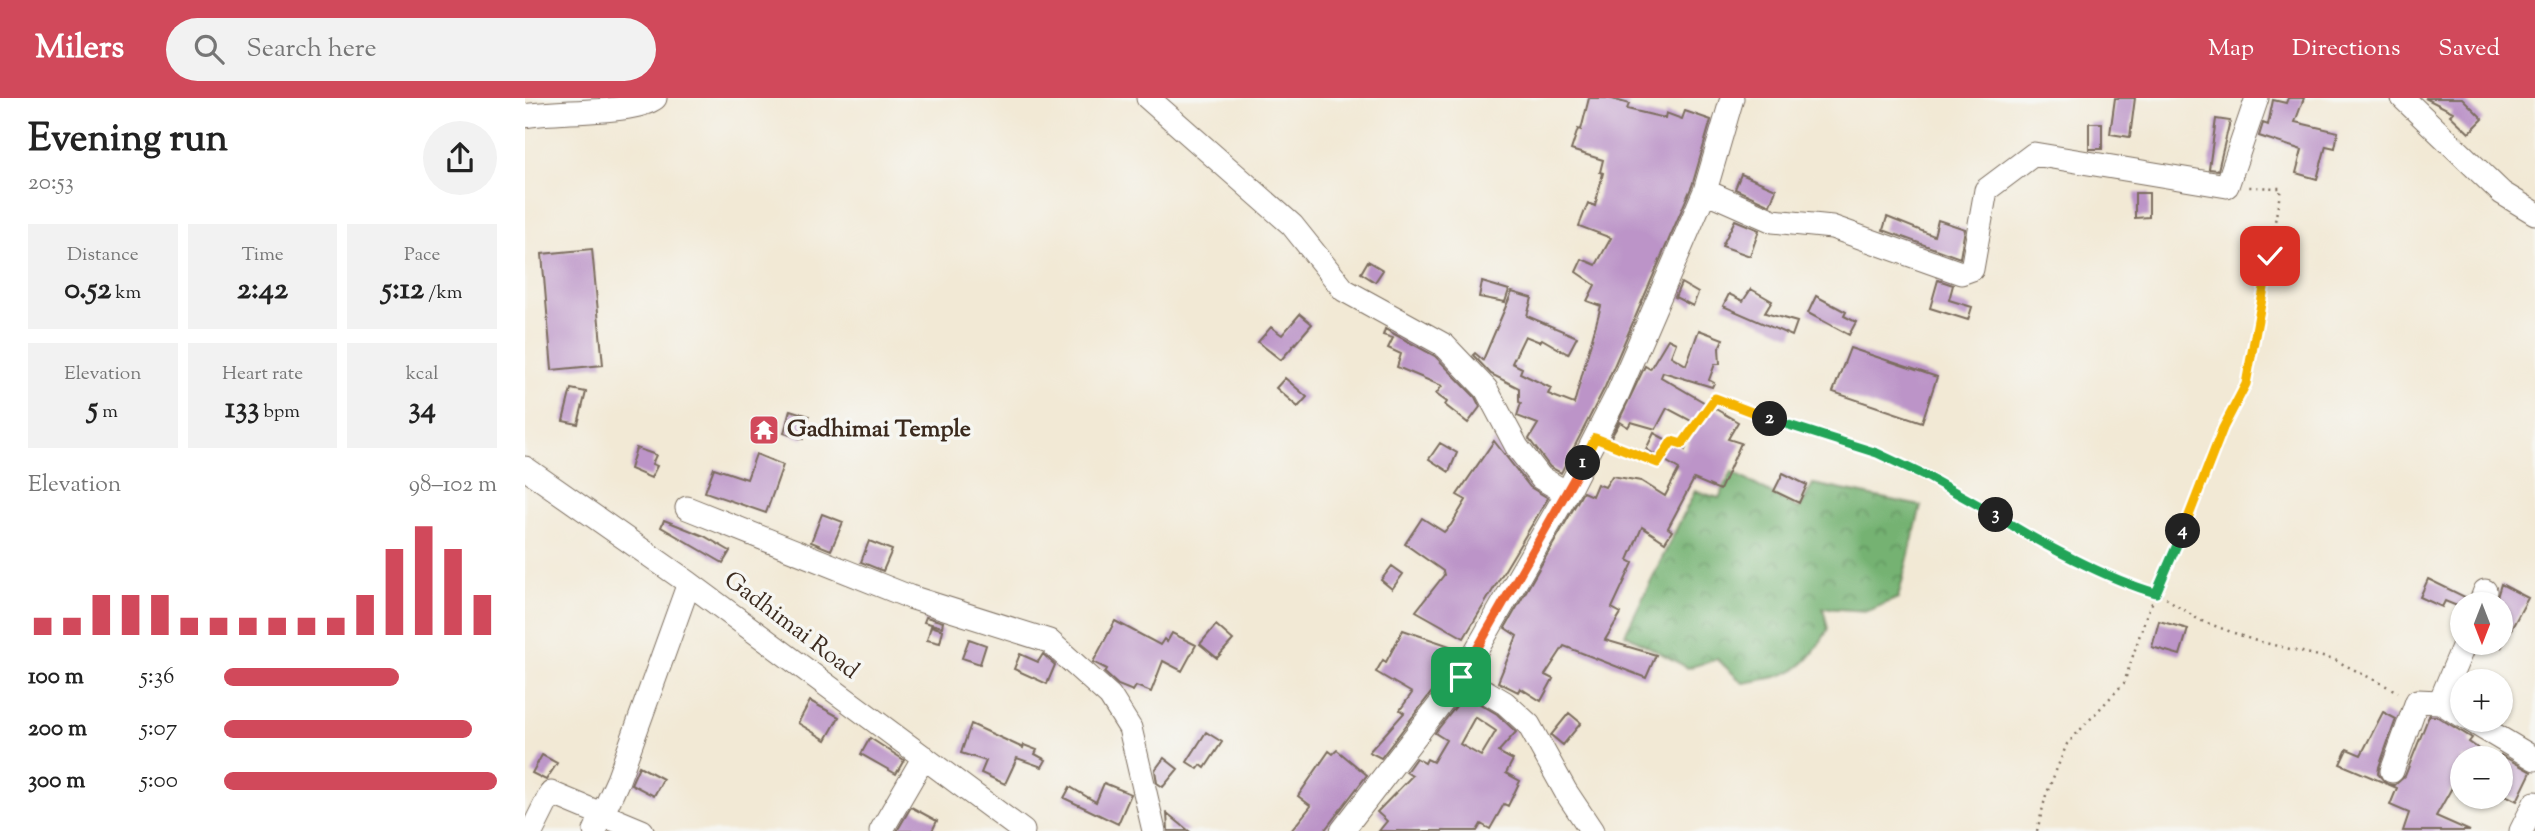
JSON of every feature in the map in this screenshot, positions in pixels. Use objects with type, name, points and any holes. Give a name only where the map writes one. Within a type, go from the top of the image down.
[{"type":"street","points":[[525,116],[549,111],[647,104],[655,98]]},
{"type":"street","points":[[1148,98],[1292,225],[1344,290],[1444,345],[1486,389],[1517,447],[1541,478],[1567,493]]},
{"type":"street","points":[[1342,831],[1461,677],[1567,493],[1595,438],[1705,191],[1733,98]]},
{"type":"street","points":[[1705,191],[1773,222],[1832,227],[1961,273],[1972,269],[1986,190],[2034,154],[2227,186],[2257,98]]},
{"type":"street","points":[[2403,98],[2502,192],[2535,213]]},
{"type":"street","name":"Gadhimai Road","points":[[528,475],[689,583],[1023,831]]},
{"type":"street","points":[[687,508],[910,597],[1049,641],[1110,696],[1130,727],[1154,831]]},
{"type":"street","points":[[599,824],[689,583]]},
{"type":"street","points":[[2441,702],[2460,655]]},
{"type":"street","points":[[1461,677],[1505,703],[1529,725],[1566,792],[1592,831]]},
{"type":"street","points":[[2392,771],[2417,701],[2441,702],[2450,708]]},
{"type":"street","points":[[2490,732],[2535,759]]},
{"type":"street","points":[[881,831],[924,757]]},
{"type":"street","points":[[532,831],[551,793],[599,824],[642,831]]},
{"type":"street","points":[[2521,831],[2535,803]]},
{"type":"path","points":[[2037,831],[2046,795],[2067,744],[2124,683],[2156,593],[2223,428],[2246,384],[2281,188],[2227,186]]},
{"type":"path","points":[[1595,438],[1658,463],[1672,441],[1682,444],[1715,398],[1792,428],[1877,453],[1981,505],[2025,535],[2134,587],[2156,593],[2199,620],[2253,640],[2335,660],[2417,701]]},
{"type":"green space","points":[[1732,472],[1799,509],[1813,484],[1921,506],[1898,598],[1868,611],[1823,608],[1828,629],[1803,664],[1773,678],[1743,683],[1717,659],[1688,668],[1625,634],[1695,491],[1719,498]]},
{"type":"building","points":[[1589,98],[1609,98],[1629,104],[1627,109],[1665,118],[1666,113],[1682,119],[1685,111],[1711,120],[1692,186],[1605,387],[1561,473],[1550,467],[1529,439],[1538,424],[1517,416],[1521,403],[1519,388],[1491,374],[1473,355],[1475,353],[1483,360],[1512,292],[1532,298],[1527,316],[1577,337],[1568,354],[1542,339],[1540,342],[1525,336],[1512,363],[1522,368],[1520,373],[1551,388],[1548,394],[1574,404],[1601,306],[1587,301],[1595,285],[1576,272],[1582,259],[1596,265],[1611,238],[1579,226],[1588,203],[1595,206],[1603,173],[1600,172],[1603,160],[1571,150],[1578,129],[1581,130]]},
{"type":"building","points":[[2115,98],[2135,98],[2130,137],[2110,134]]},
{"type":"building","points":[[2288,98],[2304,98],[2295,122],[2338,132],[2335,148],[2326,146],[2317,179],[2296,173],[2302,150],[2259,136],[2263,123],[2268,125],[2273,100],[2286,103]]},
{"type":"building","points":[[2425,98],[2462,98],[2483,119],[2469,133],[2450,115],[2453,112]]},
{"type":"building","points":[[2216,119],[2230,121],[2218,170],[2209,169]]},
{"type":"building","points":[[2089,123],[2102,123],[2102,149],[2089,149]]},
{"type":"building","points":[[1741,174],[1776,189],[1770,205],[1735,189]]},
{"type":"building","points":[[2135,193],[2149,193],[2149,217],[2135,218]]},
{"type":"building","points":[[1887,217],[1934,236],[1938,220],[1965,229],[1960,258],[1883,230]]},
{"type":"building","points":[[1735,220],[1759,230],[1750,256],[1722,246]]},
{"type":"building","points":[[592,249],[603,365],[552,370],[542,254]]},
{"type":"building","points":[[1368,261],[1383,270],[1375,282],[1361,273]]},
{"type":"building","points":[[1938,280],[1953,285],[1949,300],[1972,307],[1968,320],[1930,308]]},
{"type":"building","points":[[1482,282],[1509,290],[1505,302],[1479,297]]},
{"type":"building","points":[[1681,283],[1698,293],[1693,306],[1675,297]]},
{"type":"building","points":[[1751,289],[1772,301],[1765,313],[1797,322],[1792,336],[1723,306],[1729,294],[1743,301]]},
{"type":"building","points":[[1816,296],[1846,312],[1844,316],[1856,322],[1849,335],[1808,313]]},
{"type":"building","points":[[1300,314],[1312,324],[1281,360],[1258,342],[1271,327],[1282,335]]},
{"type":"building","points":[[1385,329],[1435,356],[1475,397],[1480,407],[1468,423],[1445,405],[1447,402],[1436,394],[1442,386],[1397,367],[1401,354],[1388,348],[1393,338],[1383,335]]},
{"type":"building","points":[[1699,330],[1723,339],[1719,348],[1720,364],[1715,364],[1709,380],[1714,383],[1712,387],[1663,372],[1661,377],[1738,422],[1728,439],[1741,443],[1720,490],[1694,479],[1668,528],[1672,531],[1665,542],[1642,527],[1628,560],[1633,563],[1612,608],[1621,613],[1605,640],[1656,655],[1646,678],[1564,646],[1545,675],[1553,679],[1541,701],[1520,688],[1518,692],[1498,682],[1517,636],[1505,628],[1583,492],[1592,496],[1597,484],[1605,487],[1612,476],[1641,481],[1665,496],[1679,469],[1646,449],[1654,433],[1685,450],[1697,424],[1667,408],[1656,429],[1631,422],[1628,427],[1620,422],[1610,439],[1645,366],[1650,369],[1668,339],[1676,343],[1671,356],[1686,365]]},
{"type":"building","points":[[1850,348],[1937,377],[1922,422],[1833,392]]},
{"type":"building","points":[[1285,378],[1307,397],[1298,407],[1276,388]]},
{"type":"building","points":[[571,389],[586,392],[578,424],[563,421]]},
{"type":"building","points":[[790,410],[809,416],[803,439],[784,433]]},
{"type":"building","points":[[1494,441],[1530,487],[1548,498],[1464,638],[1416,611],[1444,575],[1443,571],[1405,544],[1422,518],[1444,532],[1451,525],[1466,500],[1457,495]]},
{"type":"building","points":[[1440,443],[1457,453],[1449,472],[1429,459]]},
{"type":"building","points":[[636,448],[656,455],[652,464],[657,466],[651,478],[630,469]]},
{"type":"building","points":[[756,454],[783,465],[766,513],[705,492],[714,468],[747,479]]},
{"type":"building","points":[[1783,473],[1807,485],[1799,503],[1774,491]]},
{"type":"building","points":[[822,514],[843,522],[831,550],[811,542]]},
{"type":"building","points":[[664,520],[704,536],[730,551],[723,563],[661,527]]},
{"type":"building","points":[[869,541],[892,550],[883,571],[861,562]]},
{"type":"building","points":[[1392,566],[1403,574],[1392,589],[1381,580]]},
{"type":"building","points":[[2428,579],[2455,592],[2450,592],[2450,603],[2445,601],[2442,607],[2420,597]]},
{"type":"building","points":[[2501,584],[2528,598],[2513,626],[2513,592],[2499,592]]},
{"type":"building","points":[[926,617],[943,622],[942,627],[924,622]]},
{"type":"building","points":[[1115,621],[1160,645],[1164,639],[1167,642],[1172,633],[1196,645],[1182,671],[1163,661],[1151,692],[1136,686],[1133,691],[1118,685],[1105,673],[1107,669],[1093,662]]},
{"type":"building","points":[[2159,621],[2188,629],[2180,655],[2152,647]]},
{"type":"building","points":[[1216,625],[1233,640],[1217,658],[1200,644]]},
{"type":"building","points":[[931,626],[943,630],[940,643],[927,640]]},
{"type":"building","points":[[1403,630],[1453,647],[1441,668],[1447,672],[1381,758],[1369,752],[1404,713],[1400,710],[1412,693],[1376,672],[1383,660],[1386,662]]},
{"type":"building","points":[[969,639],[986,645],[980,664],[962,658]]},
{"type":"building","points":[[1020,654],[1038,662],[1043,654],[1055,665],[1047,684],[1014,669]]},
{"type":"building","points":[[1465,695],[1497,714],[1516,732],[1498,752],[1513,760],[1506,773],[1520,781],[1508,806],[1504,804],[1490,829],[1481,824],[1477,831],[1379,831],[1387,821],[1377,812],[1412,776],[1406,772],[1416,758],[1425,763],[1427,759],[1433,762],[1446,740],[1435,733]],"holes":[[[1475,717],[1496,731],[1481,756],[1460,744]]]},
{"type":"building","points":[[810,701],[839,717],[826,740],[798,723]]},
{"type":"building","points":[[2383,712],[2396,719],[2378,774],[2387,784],[2340,764],[2347,749],[2361,755]]},
{"type":"building","points":[[1569,713],[1581,723],[1563,745],[1551,735]]},
{"type":"building","points":[[2429,716],[2436,716],[2450,725],[2450,732],[2462,732],[2472,738],[2469,742],[2475,746],[2450,746],[2450,791],[2436,816],[2470,831],[2403,831],[2409,813],[2390,805],[2397,788],[2388,784],[2395,785],[2405,776]]},
{"type":"building","points":[[971,724],[1023,748],[1024,745],[1037,750],[1035,754],[1046,760],[1042,767],[1017,758],[1005,784],[981,773],[986,761],[961,753]]},
{"type":"building","points":[[1206,732],[1222,742],[1205,768],[1201,765],[1198,769],[1187,762]]},
{"type":"building","points":[[870,738],[904,760],[896,774],[861,754]]},
{"type":"building","points":[[1337,750],[1367,775],[1324,831],[1291,831],[1311,806],[1298,796],[1329,751],[1333,754]]},
{"type":"building","points":[[542,755],[557,763],[546,780],[532,773]]},
{"type":"building","points":[[1164,758],[1178,769],[1163,787],[1157,783],[1155,770]]},
{"type":"building","points":[[2513,762],[2531,772],[2517,801],[2513,799]]},
{"type":"building","points":[[639,766],[663,779],[654,796],[631,784]]},
{"type":"building","points":[[1104,783],[1131,794],[1118,824],[1064,798],[1070,787],[1096,802]]},
{"type":"building","points":[[911,807],[937,821],[932,831],[897,831]]},
{"type":"building","points":[[1167,813],[1189,831],[1168,831]]},
{"type":"place","name":"Gadhimai Temple","points":[[764,430]]},
{"type":"route","points":[[1461,677],[1567,493],[1595,438],[1658,463],[1672,441],[1682,444],[1715,398],[1792,428],[1877,453],[1981,505],[2025,535],[2134,587],[2156,593],[2166,575],[2223,428],[2246,384],[2270,256]]}]
